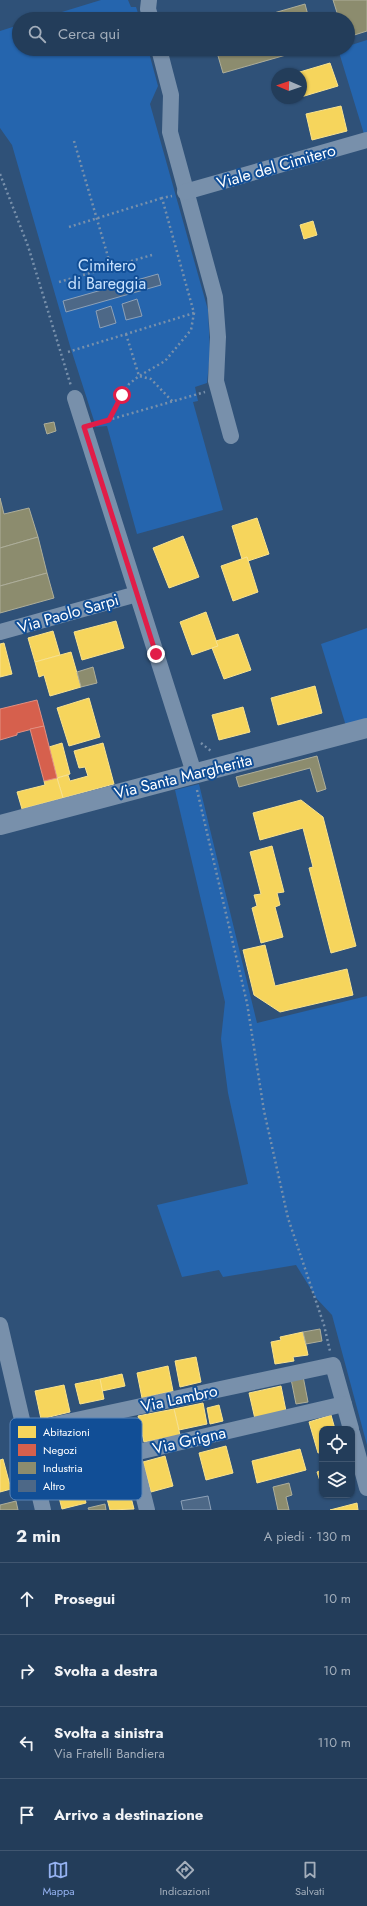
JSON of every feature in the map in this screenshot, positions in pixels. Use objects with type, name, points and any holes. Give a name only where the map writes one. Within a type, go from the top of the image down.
[{"type":"street","points":[[149,0],[149,12]]},
{"type":"street","points":[[161,56],[171,95],[170,132],[185,192],[215,297],[218,337],[216,381],[231,436]]},
{"type":"street","name":"Viale del Cimitero","points":[[185,192],[367,140]]},
{"type":"street","points":[[75,398],[195,781]]},
{"type":"street","name":"Via Paolo Sarpi","points":[[0,632],[137,594]]},
{"type":"street","name":"Via Santa Margherita","points":[[0,825],[195,781],[367,728]]},
{"type":"street","points":[[0,1325],[23,1418]]},
{"type":"street","points":[[333,1365],[350,1426]]},
{"type":"street","name":"Via Lambro","points":[[86,1418],[333,1365]]},
{"type":"street","name":"Via Grigna","points":[[142,1452],[344,1404]]},
{"type":"street","points":[[355,1444],[367,1488]]},
{"type":"street","points":[[142,1490],[147,1510]]},
{"type":"street","points":[[40,1500],[42,1510]]},
{"type":"path","points":[[74,141],[111,267]]},
{"type":"path","points":[[0,174],[28,246],[60,355],[75,398]]},
{"type":"path","points":[[69,227],[185,192]]},
{"type":"path","points":[[109,420],[129,384],[138,376],[165,361],[191,330],[194,313],[162,198]]},
{"type":"path","points":[[59,282],[152,255]]},
{"type":"path","points":[[68,352],[194,313]]},
{"type":"path","points":[[126,334],[138,376]]},
{"type":"path","points":[[138,376],[151,380],[174,402]]},
{"type":"path","points":[[84,427],[218,389]]},
{"type":"path","points":[[195,781],[247,1003],[264,1111],[288,1218],[324,1324],[333,1365]]},
{"type":"green space","points":[[101,0],[128,0],[131,7],[136,7],[138,12],[62,12]]},
{"type":"green space","name":"Cimitero di Bareggia","points":[[12,27],[12,56],[150,56],[158,86],[150,104],[208,310],[210,353],[207,383],[195,387],[198,401],[193,402],[223,510],[137,534],[107,426],[96,427],[70,346],[12,145],[0,128],[0,31]]},
{"type":"green space","points":[[367,40],[367,133],[364,134],[340,56],[355,56],[355,44]]},
{"type":"green space","points":[[367,628],[367,720],[346,726],[321,644]]},
{"type":"green space","points":[[199,784],[257,1023],[367,996],[367,1445],[332,1315],[317,1299],[296,1265],[223,1277],[219,1270],[182,1277],[157,1205],[248,1184],[228,1093],[221,1039],[225,1002],[175,790]]},
{"type":"building: Abitazioni","points":[[330,63],[338,86],[307,95],[307,70]]},
{"type":"building: Abitazioni","points":[[341,106],[347,131],[312,140],[306,114]]},
{"type":"building: Abitazioni","points":[[313,221],[317,235],[304,239],[300,225]]},
{"type":"building: Abitazioni","points":[[257,518],[269,554],[248,561],[247,557],[242,559],[232,526]]},
{"type":"building: Abitazioni","points":[[183,536],[199,577],[169,588],[153,548]]},
{"type":"building: Abitazioni","points":[[247,557],[258,592],[233,601],[221,566]]},
{"type":"building: Abitazioni","points":[[206,612],[218,646],[192,655],[180,622]]},
{"type":"building: Abitazioni","points":[[116,621],[124,648],[82,660],[74,632]]},
{"type":"building: Abitazioni","points":[[53,631],[60,655],[35,662],[28,638]]},
{"type":"building: Abitazioni","points":[[238,634],[251,670],[224,679],[212,648],[218,646],[216,641]]},
{"type":"building: Abitazioni","points":[[4,643],[12,674],[0,677],[0,644]]},
{"type":"building: Abitazioni","points":[[71,652],[81,687],[50,696],[44,675],[39,677],[35,662]]},
{"type":"building: Abitazioni","points":[[315,686],[322,713],[278,725],[271,698]]},
{"type":"building: Abitazioni","points":[[89,698],[100,737],[69,746],[57,708]]},
{"type":"building: Abitazioni","points":[[243,707],[250,732],[219,740],[212,715]]},
{"type":"building: Abitazioni","points":[[62,743],[70,774],[57,778],[49,747]]},
{"type":"building: Abitazioni","points":[[103,743],[114,784],[63,798],[57,778],[68,775],[70,781],[88,776],[85,767],[79,768],[74,751]]},
{"type":"building: Abitazioni","points":[[57,778],[63,798],[22,809],[17,792],[45,785],[44,781]]},
{"type":"building: Abitazioni","points":[[301,800],[323,817],[356,946],[331,953],[309,868],[313,867],[303,828],[260,840],[253,813]]},
{"type":"building: Abitazioni","points":[[272,846],[284,892],[277,893],[280,905],[275,907],[283,937],[261,943],[252,908],[257,906],[254,895],[261,894],[250,852]]},
{"type":"building: Abitazioni","points":[[265,945],[275,986],[347,969],[353,995],[280,1012],[254,995],[243,950]]},
{"type":"building: Abitazioni","points":[[303,1332],[308,1355],[293,1357],[294,1361],[275,1364],[271,1342],[281,1340],[280,1337]]},
{"type":"building: Abitazioni","points":[[196,1357],[201,1382],[180,1387],[175,1361]]},
{"type":"building: Abitazioni","points":[[168,1366],[173,1391],[142,1398],[137,1373]]},
{"type":"building: Abitazioni","points":[[122,1374],[125,1386],[102,1391],[100,1379]]},
{"type":"building: Abitazioni","points":[[100,1379],[104,1399],[80,1404],[75,1384]]},
{"type":"building: Abitazioni","points":[[64,1385],[70,1412],[41,1418],[35,1391]]},
{"type":"building: Abitazioni","points":[[281,1386],[286,1411],[255,1419],[249,1393]]},
{"type":"building: Abitazioni","points":[[203,1403],[207,1424],[179,1430],[174,1409]]},
{"type":"building: Abitazioni","points":[[219,1405],[223,1421],[210,1424],[207,1408]]},
{"type":"building: Abitazioni","points":[[174,1409],[180,1435],[144,1442],[142,1433],[142,1418],[138,1418],[138,1416]]},
{"type":"building: Abitazioni","points":[[331,1415],[334,1426],[319,1426],[319,1453],[318,1453],[309,1422]]},
{"type":"building: Abitazioni","points":[[226,1446],[233,1473],[206,1480],[199,1453]]},
{"type":"building: Abitazioni","points":[[300,1449],[306,1470],[257,1483],[252,1461]]},
{"type":"building: Abitazioni","points":[[165,1456],[173,1486],[151,1492],[143,1462]]},
{"type":"building: Abitazioni","points":[[3,1459],[10,1489],[0,1492],[0,1460]]},
{"type":"building: Abitazioni","points":[[60,1500],[85,1500],[86,1503],[62,1509]]},
{"type":"building: Abitazioni","points":[[107,1500],[132,1500],[134,1509],[110,1510]]},
{"type":"building: Abitazioni","points":[[357,1503],[358,1510],[330,1510]]},
{"type":"building: Negozi","points":[[37,700],[44,726],[17,733],[17,735],[0,740],[0,709]]},
{"type":"building: Negozi","points":[[44,726],[57,778],[44,781],[30,729]]},
{"type":"building: Industria","points":[[333,0],[367,0],[367,31],[355,35],[355,12],[337,12]]},
{"type":"building: Industria","points":[[305,4],[307,12],[277,12]]},
{"type":"building: Industria","points":[[218,56],[282,56],[223,73]]},
{"type":"building: Industria","points":[[54,422],[56,431],[47,434],[44,424]]},
{"type":"building: Industria","points":[[0,498],[4,514],[29,508],[38,537],[0,548]]},
{"type":"building: Industria","points":[[38,537],[47,573],[0,586],[0,548]]},
{"type":"building: Industria","points":[[47,573],[54,598],[0,613],[0,586]]},
{"type":"building: Industria","points":[[93,667],[97,683],[81,687],[77,672]]},
{"type":"building: Industria","points":[[317,756],[326,789],[317,792],[310,768],[239,787],[236,777]]},
{"type":"building: Industria","points":[[320,1329],[322,1341],[306,1344],[303,1332]]},
{"type":"building: Industria","points":[[303,1376],[308,1402],[296,1404],[291,1379]]},
{"type":"building: Industria","points":[[289,1483],[292,1495],[286,1497],[289,1510],[278,1510],[273,1487]]},
{"type":"building: Industria","points":[[16,1501],[18,1510],[0,1510],[0,1505]]},
{"type":"building: Industria","points":[[105,1504],[106,1510],[89,1510],[88,1508]]},
{"type":"building: Altro","points":[[158,274],[161,285],[66,312],[63,301]]},
{"type":"building: Altro","points":[[137,299],[142,316],[126,320],[122,304]]},
{"type":"building: Altro","points":[[111,306],[116,323],[100,328],[96,311]]},
{"type":"building: Altro","points":[[208,1496],[211,1510],[183,1510],[181,1501]]},
{"type":"route","points":[[122,395],[109,420],[84,427],[156,654]]}]
